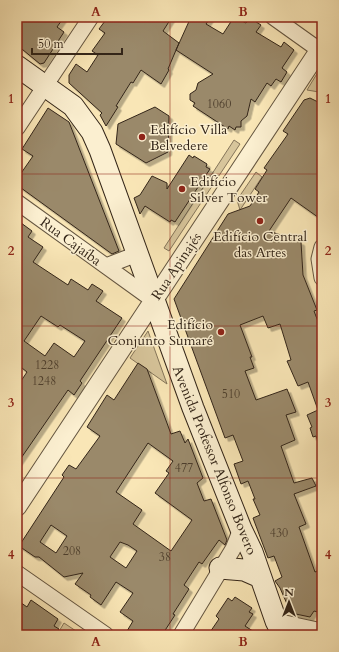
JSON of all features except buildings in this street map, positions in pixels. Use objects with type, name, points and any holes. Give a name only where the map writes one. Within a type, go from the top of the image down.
[{"type":"main road","name":"Avenida Professor Alfonso Bovero","points":[[17,66],[73,106],[92,132],[100,150],[154,300],[280,628]]},
{"type":"main road","points":[[220,568],[244,570],[260,577]]},
{"type":"street","points":[[17,128],[91,17]]},
{"type":"street","points":[[274,17],[321,49]]},
{"type":"street","name":"Rua Apinajés","points":[[17,507],[321,49]]},
{"type":"street","name":"Rua Cajaíba","points":[[17,202],[154,300]]},
{"type":"street","points":[[322,247],[319,259],[322,278]]},
{"type":"street","name":"Rua Cajaíba","points":[[106,266],[137,254]]},
{"type":"street","points":[[181,635],[232,549],[241,529]]},
{"type":"street","points":[[17,573],[106,635]]},
{"type":"street","points":[[280,628],[322,631]]},
{"type":"shaded area","points":[[318,72],[322,73],[322,83],[319,92],[307,90]]},
{"type":"shaded area","points":[[234,140],[240,144],[169,251],[164,248]]},
{"type":"shaded area","points":[[256,172],[262,177],[240,210],[237,200]]},
{"type":"shaded area","points":[[148,331],[167,384],[130,358]]},
{"type":"shaded area","points":[[64,623],[82,635],[61,635],[58,633]]},
{"type":"place","name":"Edifício Villa Belvedere","points":[[142,137]]},
{"type":"place","name":"Edifício Silver Tower","points":[[182,189]]},
{"type":"place","name":"Edifício Central das Artes","points":[[260,221]]},
{"type":"place","name":"Edifício Conjunto Sumaré","points":[[221,332]]}]
